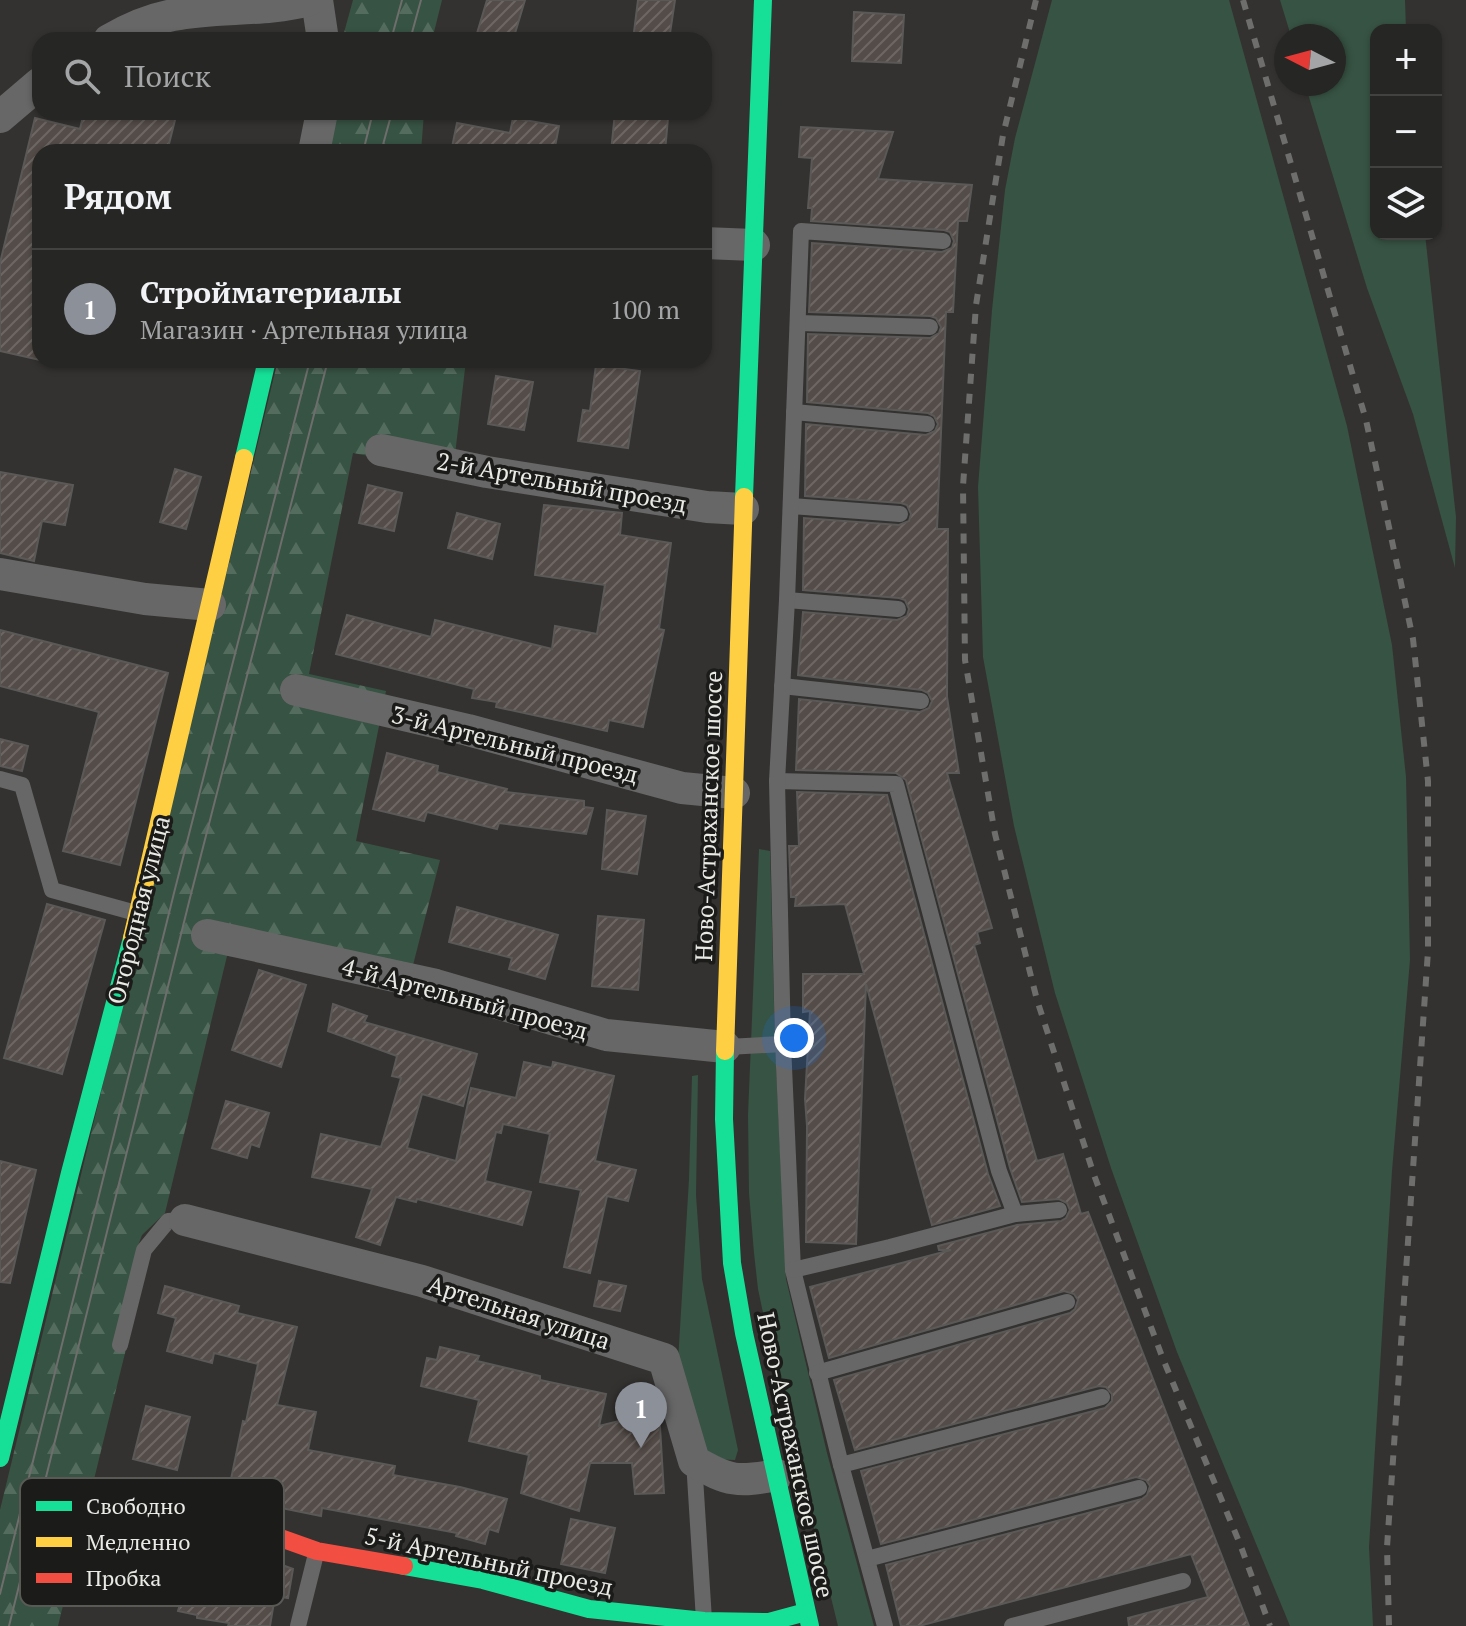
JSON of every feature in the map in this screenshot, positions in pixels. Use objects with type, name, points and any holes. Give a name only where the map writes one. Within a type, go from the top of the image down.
[{"type":"street","points":[[123,32],[173,15],[287,6],[309,0]]},
{"type":"street","points":[[317,0],[322,32]]},
{"type":"street","name":"Ново-Астраханское шоссе","points":[[763,0],[724,1119],[732,1263],[744,1333],[808,1619]]},
{"type":"street","points":[[0,117],[32,90]]},
{"type":"street","points":[[316,144],[320,120]]},
{"type":"street","points":[[712,243],[754,245]]},
{"type":"street","name":"Огородная улица","points":[[0,1458],[138,914],[265,368]]},
{"type":"street","name":"2-й Артельный проезд","points":[[381,450],[487,472],[707,507],[743,509]]},
{"type":"street","points":[[0,574],[145,599],[210,605]]},
{"type":"street","name":"3-й Артельный проезд","points":[[296,690],[468,730],[682,788],[734,793]]},
{"type":"street","name":"4-й Артельный проезд","points":[[207,935],[436,985],[606,1035],[725,1047]]},
{"type":"street","name":"Артельная улица","points":[[185,1220],[422,1281],[664,1359],[694,1461]]},
{"type":"street","points":[[694,1461],[716,1474],[742,1481],[777,1475]]},
{"type":"street","name":"5-й Артельный проезд","points":[[284,1539],[317,1551],[483,1580],[589,1609],[704,1621],[808,1619]]},
{"type":"lane","points":[[885,1626],[817,1373],[793,1270],[783,1044],[777,781],[801,231],[943,241]]},
{"type":"lane","points":[[799,323],[930,327]]},
{"type":"lane","points":[[794,412],[927,424]]},
{"type":"lane","points":[[791,506],[900,514]]},
{"type":"lane","points":[[787,600],[898,609]]},
{"type":"lane","points":[[782,686],[921,701]]},
{"type":"lane","points":[[0,779],[22,785],[52,890],[138,914]]},
{"type":"lane","points":[[777,781],[896,784],[999,1171],[1015,1214]]},
{"type":"lane","points":[[725,1047],[783,1044]]},
{"type":"lane","points":[[793,1270],[1015,1214],[1059,1210]]},
{"type":"lane","points":[[120,1345],[144,1250],[168,1221],[185,1220]]},
{"type":"lane","points":[[817,1373],[1067,1302]]},
{"type":"lane","points":[[841,1465],[1102,1397]]},
{"type":"lane","points":[[694,1461],[704,1621]]},
{"type":"lane","points":[[867,1559],[1139,1488]]},
{"type":"lane","points":[[298,1626],[317,1551]]},
{"type":"lane","points":[[1012,1626],[1183,1581]]},
{"type":"green space","points":[[353,0],[442,0],[434,32],[344,32]]},
{"type":"green space","points":[[1052,0],[1229,0],[1347,426],[1392,645],[1406,777],[1410,960],[1392,1171],[1369,1547],[1373,1626],[1290,1626],[1177,1352],[1111,1168],[1055,993],[1014,826],[983,657],[978,487],[1005,190],[1015,138]]},
{"type":"green space","points":[[1280,0],[1405,0],[1406,24],[1370,24],[1370,240],[1426,240],[1456,517],[1455,568],[1413,414],[1367,288],[1309,96],[1346,96],[1346,24],[1287,24]]},
{"type":"green space","points":[[333,120],[423,120],[422,144],[328,144]]},
{"type":"green space","points":[[276,368],[465,368],[453,472],[353,453],[309,674],[386,691],[356,841],[440,860],[413,965],[227,956],[165,1213],[142,1235],[136,1251],[126,1349],[94,1478],[20,1478],[20,1606],[63,1606],[58,1626],[0,1626],[0,1510]]},
{"type":"green space","points":[[759,849],[770,851],[786,1279],[827,1453],[874,1626],[838,1626],[758,1289],[749,1193],[748,1115]]},
{"type":"green space","points":[[698,1075],[696,1195],[702,1279],[738,1450],[735,1460],[711,1459],[696,1445],[677,1378],[692,1076]]},
{"type":"building","points":[[487,0],[525,0],[515,32],[477,32]]},
{"type":"building","points":[[638,0],[675,0],[670,32],[634,32]]},
{"type":"building","points":[[854,12],[904,15],[901,63],[852,61]]},
{"type":"building","points":[[35,120],[80,129],[82,120],[175,120],[169,144],[32,144],[32,358],[0,351],[0,263]]},
{"type":"building","points":[[513,120],[559,126],[556,144],[453,144],[457,123],[510,133]]},
{"type":"building","points":[[614,120],[668,120],[666,144],[612,144]]},
{"type":"building","points":[[801,127],[893,132],[878,179],[972,185],[967,221],[958,221],[953,312],[946,312],[937,529],[948,529],[947,697],[959,773],[947,773],[992,928],[977,932],[980,943],[974,945],[1037,1161],[1063,1154],[1081,1214],[1088,1212],[1249,1626],[1129,1626],[1128,1618],[1208,1597],[1191,1554],[919,1626],[901,1626],[886,1565],[1142,1499],[1150,1486],[1146,1480],[1136,1477],[881,1544],[861,1471],[1105,1408],[1112,1401],[1112,1394],[1106,1387],[1099,1386],[855,1450],[834,1380],[1070,1313],[1078,1300],[1074,1294],[1064,1291],[829,1358],[810,1287],[951,1250],[939,1250],[938,1246],[1017,1225],[1061,1221],[1070,1210],[1067,1203],[1059,1199],[1022,1202],[1010,1168],[906,780],[896,773],[796,770],[799,699],[920,712],[929,708],[932,701],[928,693],[922,690],[798,675],[803,612],[897,620],[907,616],[909,609],[905,600],[899,598],[803,590],[804,518],[899,525],[909,521],[911,514],[907,505],[901,503],[805,496],[806,424],[926,435],[935,431],[938,424],[934,416],[928,413],[807,402],[808,334],[930,338],[939,333],[941,327],[936,318],[930,316],[809,312],[812,243],[942,252],[952,248],[954,241],[950,232],[944,230],[811,221],[812,208],[808,208],[812,158],[799,157]]},
{"type":"building","points":[[596,368],[640,371],[628,448],[578,441],[583,410],[590,411]]},
{"type":"building","points":[[496,376],[533,382],[524,430],[488,424]]},
{"type":"building","points":[[175,469],[201,477],[186,529],[160,522]]},
{"type":"building","points":[[0,472],[73,485],[65,525],[42,521],[34,561],[0,553]]},
{"type":"building","points":[[368,485],[402,493],[394,531],[359,523]]},
{"type":"building","points":[[544,505],[622,513],[620,535],[671,543],[659,629],[664,630],[643,727],[609,720],[607,731],[496,707],[497,702],[472,698],[474,689],[336,654],[347,615],[431,637],[435,620],[552,649],[555,626],[597,634],[605,585],[535,575]]},
{"type":"building","points":[[457,513],[500,524],[492,559],[448,548]]},
{"type":"building","points":[[0,630],[168,673],[120,865],[63,851],[99,712],[0,686]]},
{"type":"building","points":[[0,739],[28,746],[22,771],[0,766]]},
{"type":"building","points":[[387,753],[438,766],[437,772],[507,789],[506,792],[584,801],[584,807],[593,808],[586,834],[499,823],[497,829],[427,812],[424,821],[373,809]]},
{"type":"building","points":[[797,792],[887,795],[988,1174],[1000,1206],[932,1225],[866,984],[856,1244],[806,1242],[805,1099],[810,1011],[803,1012],[803,974],[864,974],[845,904],[795,906],[796,897],[791,897],[789,846],[799,846]]},
{"type":"building","points":[[607,810],[646,816],[637,874],[602,869]]},
{"type":"building","points":[[47,904],[105,920],[62,1074],[4,1058]]},
{"type":"building","points":[[457,907],[558,935],[545,979],[509,969],[512,958],[449,942]]},
{"type":"building","points":[[598,916],[644,920],[638,990],[592,986]]},
{"type":"building","points":[[259,970],[306,985],[281,1067],[232,1050]]},
{"type":"building","points":[[333,1004],[367,1016],[364,1022],[477,1054],[463,1106],[422,1094],[407,1148],[456,1161],[471,1088],[516,1098],[524,1062],[552,1068],[553,1062],[614,1076],[595,1161],[636,1170],[628,1201],[607,1196],[590,1273],[564,1267],[581,1190],[540,1182],[550,1134],[503,1124],[501,1133],[496,1132],[485,1181],[531,1192],[522,1225],[417,1199],[416,1202],[396,1197],[380,1245],[356,1237],[372,1189],[312,1177],[321,1134],[381,1147],[401,1078],[392,1076],[397,1056],[328,1031]]},
{"type":"building","points":[[226,1101],[269,1113],[259,1147],[251,1144],[247,1158],[212,1148]]},
{"type":"building","points":[[0,1161],[36,1170],[10,1283],[0,1282]]},
{"type":"building","points":[[599,1281],[626,1286],[620,1311],[594,1306]]},
{"type":"building","points":[[165,1286],[239,1306],[237,1313],[297,1327],[277,1405],[316,1412],[308,1450],[395,1466],[393,1475],[507,1499],[498,1532],[489,1529],[485,1544],[456,1536],[457,1533],[322,1508],[321,1516],[284,1509],[284,1478],[231,1478],[258,1364],[214,1353],[212,1363],[167,1351],[176,1318],[158,1313]]},
{"type":"building","points":[[440,1347],[479,1356],[477,1361],[540,1376],[540,1380],[606,1394],[599,1426],[656,1412],[660,1427],[664,1493],[635,1494],[632,1463],[590,1463],[579,1511],[521,1493],[529,1455],[469,1441],[479,1400],[421,1386],[427,1358],[437,1360]]},
{"type":"building","points":[[146,1406],[190,1417],[177,1470],[133,1459]]},
{"type":"building","points":[[571,1519],[615,1528],[605,1573],[561,1564]]},
{"type":"building","points":[[284,1566],[293,1569],[288,1598],[284,1597]]},
{"type":"building","points":[[179,1606],[273,1606],[270,1626],[228,1626],[229,1623],[197,1618],[197,1615],[178,1611]]},
{"type":"tram line","points":[[393,32],[402,0]]},
{"type":"tram line","points":[[412,32],[421,0]]},
{"type":"tram line","points":[[365,144],[371,120]]},
{"type":"tram line","points":[[383,144],[390,120]]},
{"type":"tram line","points":[[29,1478],[308,368]]},
{"type":"tram line","points":[[46,1478],[326,368]]},
{"type":"tram line","points":[[0,1594],[20,1513]]},
{"type":"tram line","points":[[9,1626],[20,1582]]},
{"type":"railway","points":[[1036,0],[1003,135],[976,305],[963,486],[965,660],[995,834],[1037,1000],[1094,1175],[1163,1359],[1240,1544],[1270,1626]]},
{"type":"railway","points":[[1243,0],[1366,420],[1413,639],[1428,781],[1428,951],[1387,1547],[1389,1626]]},
{"type":"traffic: fast","points":[[744,497],[763,0]]},
{"type":"traffic: fast","points":[[244,458],[265,368]]},
{"type":"traffic: fast","points":[[0,1458],[132,938]]},
{"type":"traffic: fast","points":[[725,1051],[724,1119],[732,1263],[744,1333],[810,1626]]},
{"type":"traffic: fast","points":[[404,1566],[483,1580],[589,1609],[704,1621],[769,1622],[806,1612]]},
{"type":"traffic: slow","points":[[132,938],[244,458]]},
{"type":"traffic: slow","points":[[725,1051],[744,497]]},
{"type":"traffic: jam","points":[[284,1539],[317,1551],[404,1566]]},
{"type":"place","name":"Стройматериалы","points":[[641,1448]]}]
